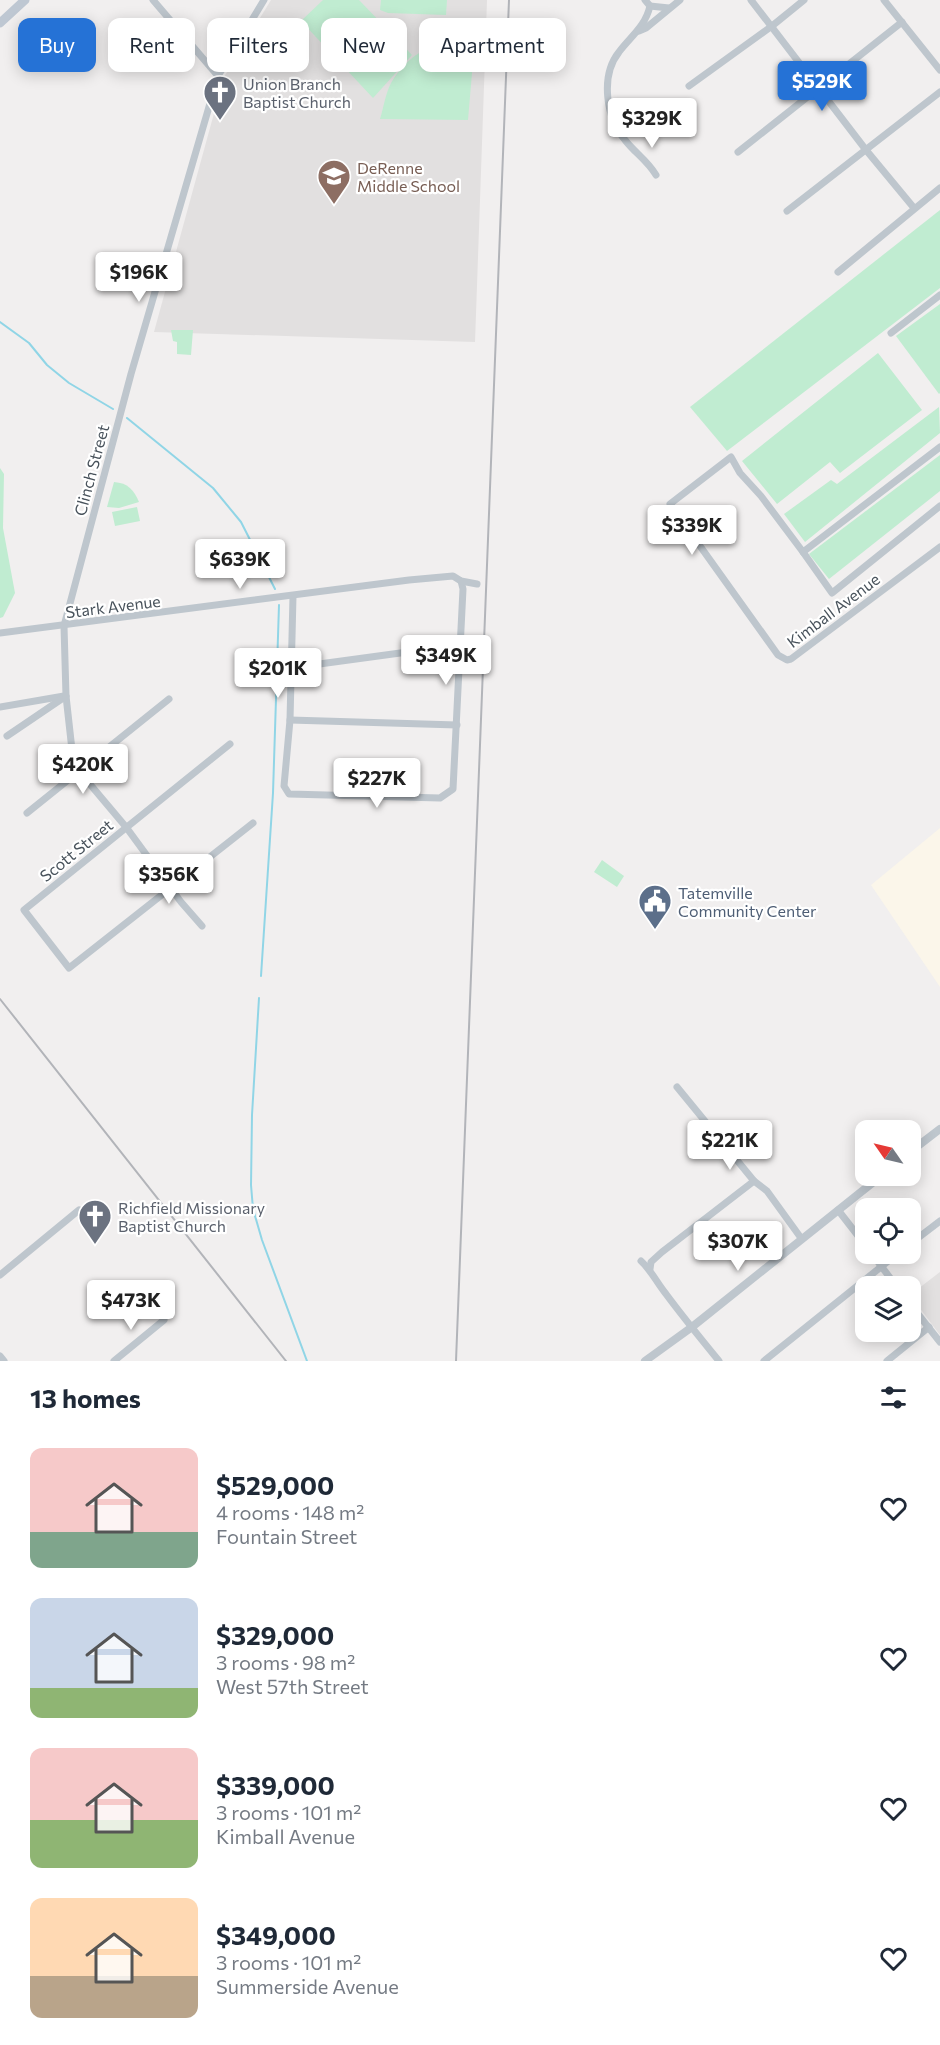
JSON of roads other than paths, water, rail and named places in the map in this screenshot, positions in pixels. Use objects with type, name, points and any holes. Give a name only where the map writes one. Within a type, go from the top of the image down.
[{"type":"main road","points":[[0,23],[25,0]]},
{"type":"street","points":[[153,0],[218,76]]},
{"type":"street","name":"Clinch Street","points":[[202,926],[126,827],[78,770],[73,759],[66,696],[64,626],[131,374],[218,76],[264,0]]},
{"type":"street","points":[[656,175],[649,162],[625,141],[617,129],[610,112],[609,73],[616,55],[639,31],[646,28],[680,0]]},
{"type":"street","points":[[751,0],[866,150],[914,208]]},
{"type":"street","points":[[689,86],[804,0]]},
{"type":"street","points":[[884,0],[939,65]]},
{"type":"street","points":[[639,31],[647,3],[669,8]]},
{"type":"street","points":[[738,152],[902,22]]},
{"type":"street","points":[[787,211],[940,92]]},
{"type":"street","points":[[838,272],[940,188]]},
{"type":"street","points":[[891,333],[940,295]]},
{"type":"street","points":[[940,447],[803,552],[832,593],[940,506]]},
{"type":"street","name":"Kimball Avenue","points":[[803,552],[761,496],[740,473],[731,458],[670,504],[777,656],[782,659],[791,659],[940,547]]},
{"type":"street","name":"Stark Avenue","points":[[0,633],[293,596],[317,591],[453,576],[460,581],[477,584]]},
{"type":"street","points":[[293,596],[290,720],[284,786],[289,794],[440,798],[453,789],[463,589],[460,581]]},
{"type":"street","points":[[290,668],[459,645]]},
{"type":"street","points":[[0,707],[66,696]]},
{"type":"street","points":[[8,736],[66,696]]},
{"type":"street","points":[[27,813],[169,699]]},
{"type":"street","points":[[290,720],[457,725]]},
{"type":"street","name":"Scott Street","points":[[171,888],[69,968],[24,910],[230,744]]},
{"type":"street","points":[[171,888],[253,823]]},
{"type":"street","points":[[677,1087],[754,1181],[766,1191],[801,1238]]},
{"type":"street","points":[[921,1144],[940,1129]]},
{"type":"street","points":[[719,1361],[651,1274],[651,1262],[754,1181]]},
{"type":"street","points":[[645,1361],[692,1327],[868,1186]]},
{"type":"street","points":[[0,1275],[79,1210]]},
{"type":"street","points":[[838,1210],[855,1232]]},
{"type":"street","points":[[921,1236],[940,1221]]},
{"type":"street","points":[[640,1261],[650,1269]]},
{"type":"street","points":[[879,1264],[888,1276]]},
{"type":"street","points":[[764,1361],[885,1264]]},
{"type":"street","points":[[921,1317],[940,1342]]},
{"type":"street","points":[[114,1361],[164,1320]]},
{"type":"street","points":[[887,1361],[929,1327]]},
{"type":"street","points":[[0,1356],[4,1361]]},
{"type":"waterway","points":[[0,322],[29,343],[47,365],[69,383],[113,409]]},
{"type":"waterway","points":[[127,418],[213,488],[241,522],[275,589]]},
{"type":"waterway","points":[[261,976],[273,793],[279,605]]},
{"type":"waterway","points":[[259,998],[252,1115],[253,1209],[262,1240],[307,1361]]},
{"type":"railway","points":[[456,1361],[509,0]]},
{"type":"railway","points":[[0,999],[286,1361]]},
{"type":"place","name":"Union Branch Baptist Church","points":[[220,121]]},
{"type":"place","name":"DeRenne Middle School","points":[[334,205]]},
{"type":"place","name":"Tatemville Community Center","points":[[655,930]]},
{"type":"place","name":"Richfield Missionary Baptist Church","points":[[95,1245]]}]
